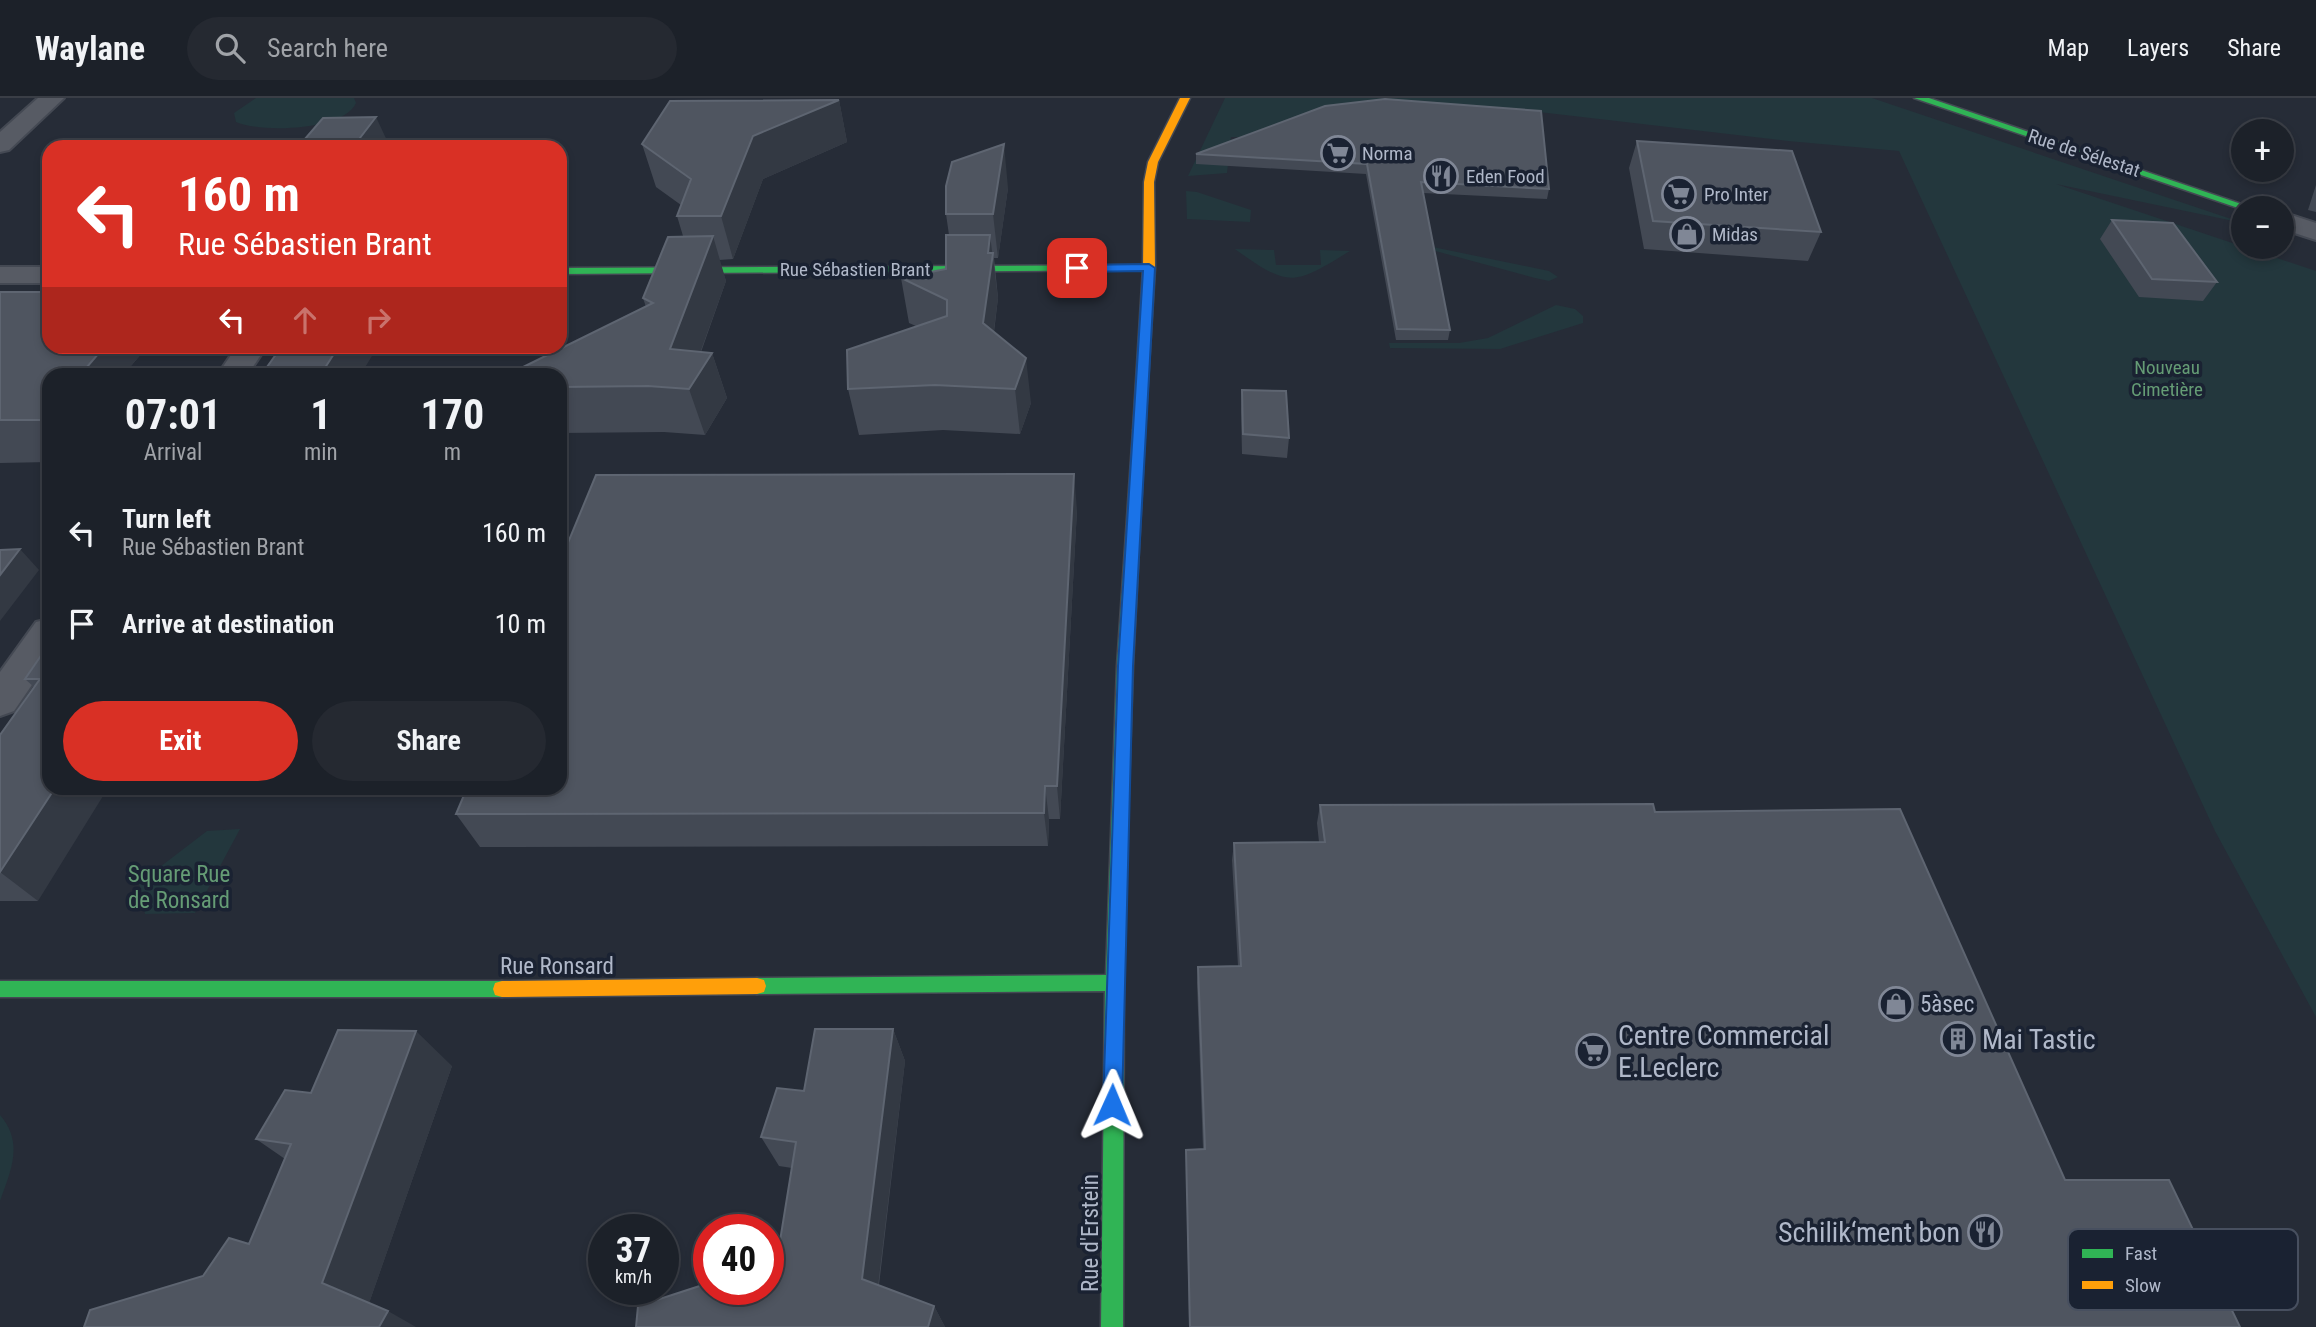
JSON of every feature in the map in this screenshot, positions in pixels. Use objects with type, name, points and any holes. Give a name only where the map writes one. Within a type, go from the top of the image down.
[{"type":"street","points":[[0,145],[52,98]]},
{"type":"street","name":"Rue d'Erstein","points":[[1112,1327],[1114,983],[1125,666],[1149,268],[1149,191],[1153,162],[1185,98]]},
{"type":"street","name":"Rue de Sélestat","points":[[1919,98],[2231,202]]},
{"type":"street","points":[[2294,224],[2316,232]]},
{"type":"street","name":"Rue Sébastien Brant","points":[[567,271],[1149,268]]},
{"type":"street","points":[[0,275],[42,275]]},
{"type":"street","points":[[0,701],[42,642]]},
{"type":"street","name":"Rue Ronsard","points":[[0,989],[260,991],[1114,983]]},
{"type":"green space","points":[[256,98],[354,98],[356,103],[336,119],[301,127],[263,128],[236,122],[234,113]]},
{"type":"green space","name":"Nouveau Cimetière","points":[[1225,98],[1872,98],[2231,219],[2056,184],[2231,243],[2231,259],[2280,259],[2316,271],[2316,1017],[2215,831],[1899,151],[1539,112],[1268,137],[1231,137],[1227,173],[1188,176]]},
{"type":"green space","points":[[1186,191],[1197,192],[1251,210],[1250,222],[1187,219]]},
{"type":"green space","points":[[1428,246],[1549,271],[1558,277],[1549,281],[1535,278],[1428,249]]},
{"type":"green space","points":[[1235,249],[1274,250],[1276,265],[1321,265],[1320,250],[1350,251],[1316,271],[1292,278],[1268,271]]},
{"type":"green space","points":[[1556,305],[1575,309],[1583,316],[1583,323],[1500,349],[1390,348],[1389,343],[1459,343],[1488,338]]},
{"type":"green space","name":"Square Rue de Ronsard","points":[[240,829],[195,913],[145,914],[139,883],[207,831]]},
{"type":"green space","points":[[0,1115],[12,1136],[13,1157],[0,1201]]},
{"type":"building","points":[[1385,99],[1541,111],[1549,189],[1421,182],[1450,330],[1397,329],[1367,164],[1196,154],[1325,106]]},
{"type":"building","points":[[839,100],[753,136],[721,216],[677,216],[691,179],[642,144],[670,101]]},
{"type":"building","points":[[376,117],[358,140],[304,140],[323,118]]},
{"type":"building","points":[[1637,141],[1792,151],[1821,232],[1653,221]]},
{"type":"building","points":[[1004,144],[993,214],[946,214],[946,186],[952,162]]},
{"type":"building","points":[[2112,220],[2173,223],[2217,282],[2152,279]]},
{"type":"building","points":[[946,235],[990,235],[988,253],[993,253],[983,323],[1026,358],[1015,389],[935,385],[848,389],[847,350],[947,316],[947,300],[901,278],[946,269]]},
{"type":"building","points":[[713,236],[670,349],[712,353],[689,389],[648,386],[567,387],[567,368],[521,368],[550,354],[567,354],[567,345],[653,303],[643,298],[668,237]]},
{"type":"building","points":[[0,292],[42,292],[42,354],[98,354],[86,368],[42,368],[42,420],[0,420]]},
{"type":"building","points":[[276,354],[334,354],[325,368],[266,368]]},
{"type":"building","points":[[1242,390],[1286,391],[1289,438],[1243,434]]},
{"type":"building","points":[[1074,474],[1057,786],[1045,786],[1044,813],[456,814],[464,795],[567,795],[567,545],[596,475]]},
{"type":"building","points":[[20,549],[0,575],[0,550]]},
{"type":"building","points":[[42,654],[42,795],[50,795],[0,872],[0,735],[40,679],[25,679]]},
{"type":"building","name":"Centre Commercial E.Leclerc","points":[[1653,804],[1655,812],[1900,809],[2065,1180],[2169,1180],[2193,1229],[2068,1229],[2068,1310],[2232,1310],[2240,1327],[1190,1327],[1186,1150],[1205,1149],[1198,967],[1241,966],[1234,843],[1325,842],[1320,805]]},
{"type":"building","points":[[815,1029],[893,1029],[862,1279],[934,1306],[928,1327],[636,1327],[638,1306],[679,1305],[679,1293],[693,1288],[693,1305],[784,1305],[784,1216],[796,1142],[761,1137],[777,1088],[804,1091]]},
{"type":"building","points":[[338,1030],[416,1031],[322,1283],[388,1311],[379,1327],[84,1327],[90,1310],[203,1276],[229,1238],[249,1244],[291,1144],[256,1139],[285,1090],[311,1093]]},
{"type":"traffic: fast","points":[[1919,98],[2231,202]]},
{"type":"traffic: fast","points":[[567,271],[1149,268]]},
{"type":"traffic: fast","points":[[1112,1327],[1115,937],[1125,666],[1139,430]]},
{"type":"traffic: fast","points":[[757,986],[1114,983]]},
{"type":"traffic: fast","points":[[0,989],[502,989]]},
{"type":"traffic: slow","points":[[1139,430],[1149,268],[1149,182],[1153,162],[1185,98]]},
{"type":"traffic: slow","points":[[502,989],[757,986]]},
{"type":"place","name":"Norma","points":[[1338,153]]},
{"type":"place","name":"Eden Food","points":[[1441,176]]},
{"type":"place","name":"Pro Inter","points":[[1679,194]]},
{"type":"place","name":"Midas","points":[[1687,234]]},
{"type":"place","name":"5àsec","points":[[1896,1004]]},
{"type":"place","name":"Mai Tastic","points":[[1958,1039]]},
{"type":"place","name":"Centre Commercial E.Leclerc","points":[[1593,1051]]},
{"type":"place","name":"Schilik‘ment bon","points":[[1985,1232]]},
{"type":"route","points":[[1077,268],[1149,268],[1125,666],[1112,1105]]}]
